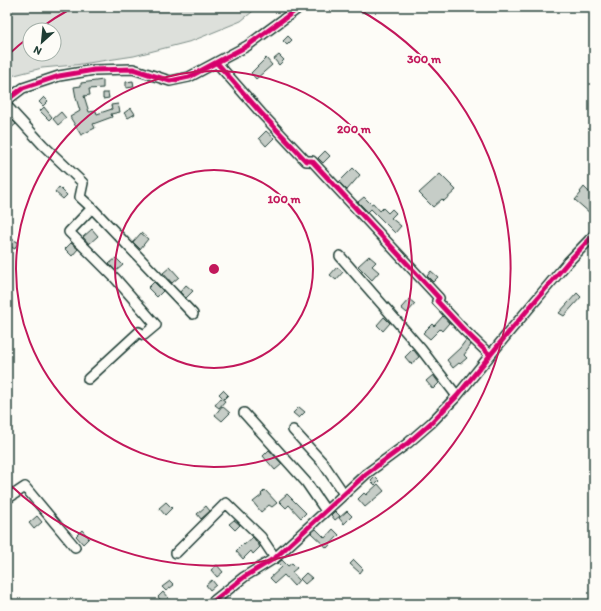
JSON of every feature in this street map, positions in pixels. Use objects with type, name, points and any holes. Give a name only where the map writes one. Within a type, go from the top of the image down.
[{"type":"street","points":[[7,100],[23,88],[59,76],[94,70],[133,69],[170,82],[189,77],[247,46],[300,7]]},
{"type":"street","points":[[217,63],[261,114],[306,161],[312,161],[439,298],[437,301],[490,355]]},
{"type":"street","points":[[7,106],[43,145],[83,183],[80,197],[193,314]]},
{"type":"street","points":[[88,379],[139,332],[144,335],[156,325],[115,278],[69,232],[92,208]]},
{"type":"street","points":[[210,604],[244,577],[275,558],[366,474],[408,444],[431,423],[456,396],[568,262],[594,235]]},
{"type":"street","points":[[340,256],[421,349],[456,396]]},
{"type":"street","points":[[244,413],[306,482],[326,512]]},
{"type":"street","points":[[293,430],[323,464],[344,494]]},
{"type":"street","points":[[7,499],[25,487],[74,547]]},
{"type":"street","points":[[176,553],[226,503],[261,537],[275,558]]},
{"type":"shaded area","points":[[7,7],[258,7],[241,21],[192,41],[134,56],[75,65],[42,68],[7,77]]},
{"type":"building","points":[[288,36],[292,40],[287,45],[283,41]]},
{"type":"building","points":[[279,55],[284,60],[279,65],[274,59]]},
{"type":"building","points":[[266,58],[272,65],[256,79],[251,73]]},
{"type":"building","points":[[103,80],[103,88],[89,89],[90,95],[84,96],[89,112],[96,111],[97,114],[112,109],[111,105],[118,104],[120,112],[111,114],[112,117],[93,124],[95,128],[81,135],[70,117],[80,111],[74,87],[81,86],[81,83]]},
{"type":"building","points":[[133,81],[134,87],[126,88],[126,82]]},
{"type":"building","points":[[103,93],[108,93],[109,98],[103,99]]},
{"type":"building","points":[[44,97],[48,101],[43,106],[39,102]]},
{"type":"building","points":[[44,107],[52,117],[49,120],[40,111]]},
{"type":"building","points":[[131,108],[135,114],[128,118],[124,113]]},
{"type":"building","points":[[61,112],[66,118],[58,125],[53,119]]},
{"type":"building","points":[[7,115],[16,124],[10,129],[7,125]]},
{"type":"building","points":[[266,131],[274,138],[266,146],[259,138]]},
{"type":"building","points":[[325,151],[330,156],[323,163],[318,158]]},
{"type":"building","points":[[353,168],[360,175],[347,190],[339,182]]},
{"type":"building","points":[[440,174],[456,190],[444,201],[442,199],[433,207],[419,193]]},
{"type":"building","points":[[59,187],[67,195],[63,199],[55,192]]},
{"type":"building","points":[[584,187],[594,197],[594,202],[590,206],[594,210],[591,214],[575,200]]},
{"type":"building","points":[[364,197],[371,204],[373,203],[380,211],[383,208],[388,213],[392,209],[396,213],[391,218],[401,226],[395,233],[371,209],[368,212],[358,202]]},
{"type":"building","points":[[92,229],[98,236],[89,244],[83,237]]},
{"type":"building","points":[[141,233],[148,239],[140,249],[133,242]]},
{"type":"building","points":[[7,237],[18,242],[15,249],[7,245]]},
{"type":"building","points":[[71,243],[78,249],[72,256],[65,249]]},
{"type":"building","points":[[369,256],[376,262],[372,266],[379,272],[372,280],[358,266]]},
{"type":"building","points":[[116,258],[123,265],[116,271],[109,264]]},
{"type":"building","points":[[170,267],[179,277],[172,283],[163,273]]},
{"type":"building","points":[[337,267],[343,272],[336,280],[330,275]]},
{"type":"building","points":[[431,271],[438,277],[433,282],[427,276]]},
{"type":"building","points":[[154,282],[163,291],[157,297],[148,288]]},
{"type":"building","points":[[186,285],[193,291],[186,298],[180,292]]},
{"type":"building","points":[[577,293],[581,297],[564,316],[559,313]]},
{"type":"building","points":[[409,299],[415,304],[407,313],[401,308]]},
{"type":"building","points":[[443,316],[449,323],[442,331],[440,329],[430,339],[423,333],[432,324],[434,326]]},
{"type":"building","points":[[384,317],[390,323],[383,331],[377,325]]},
{"type":"building","points":[[466,340],[471,345],[464,355],[467,358],[453,368],[447,360]]},
{"type":"building","points":[[413,349],[419,357],[411,364],[405,357]]},
{"type":"building","points":[[433,375],[439,383],[433,389],[426,381]]},
{"type":"building","points":[[223,390],[228,395],[224,399],[219,394]]},
{"type":"building","points":[[221,398],[225,401],[219,408],[215,405]]},
{"type":"building","points":[[222,406],[230,413],[222,421],[215,415]]},
{"type":"building","points":[[299,407],[305,412],[299,418],[293,413]]},
{"type":"building","points":[[269,450],[282,464],[275,470],[263,456]]},
{"type":"building","points":[[375,477],[379,481],[375,485],[371,481]]},
{"type":"building","points":[[378,484],[384,491],[365,507],[358,499],[364,493],[366,495]]},
{"type":"building","points":[[265,490],[277,503],[272,507],[269,505],[261,512],[253,502],[262,495],[261,494]]},
{"type":"building","points":[[287,494],[306,513],[301,518],[289,505],[286,508],[279,501]]},
{"type":"building","points":[[166,502],[172,508],[165,515],[159,508]]},
{"type":"building","points":[[206,506],[210,511],[201,519],[197,514]]},
{"type":"building","points":[[335,511],[340,516],[335,520],[331,515]]},
{"type":"building","points":[[347,511],[352,516],[344,524],[339,518]]},
{"type":"building","points":[[37,516],[42,522],[34,529],[29,523]]},
{"type":"building","points":[[234,520],[240,525],[235,530],[229,524]]},
{"type":"building","points":[[316,529],[325,538],[333,529],[339,535],[327,548],[311,533]]},
{"type":"building","points":[[82,530],[89,538],[83,544],[76,536]]},
{"type":"building","points":[[253,537],[260,547],[253,554],[251,551],[243,559],[236,551]]},
{"type":"building","points":[[282,560],[288,566],[292,563],[297,568],[292,572],[299,580],[294,586],[284,575],[275,583],[270,578],[282,567],[278,563]]},
{"type":"building","points":[[354,560],[363,569],[360,573],[350,564]]},
{"type":"building","points":[[217,565],[223,572],[217,577],[211,570]]},
{"type":"building","points":[[306,573],[312,578],[305,584],[300,579]]},
{"type":"building","points":[[212,580],[216,585],[210,590],[206,585]]},
{"type":"building","points":[[170,581],[174,585],[166,591],[162,587]]},
{"type":"building","points":[[163,592],[173,604],[164,604],[158,597]]},
{"type":"cycle path","points":[[7,100],[23,88],[59,76],[94,70],[133,69],[170,81],[189,77],[247,46],[300,7]]},
{"type":"cycle path","points":[[217,63],[306,161],[312,161],[439,298],[437,301],[490,355]]},
{"type":"cycle path","points":[[210,604],[244,577],[275,558],[366,474],[408,443],[431,423],[457,396],[568,262],[594,235]]}]
